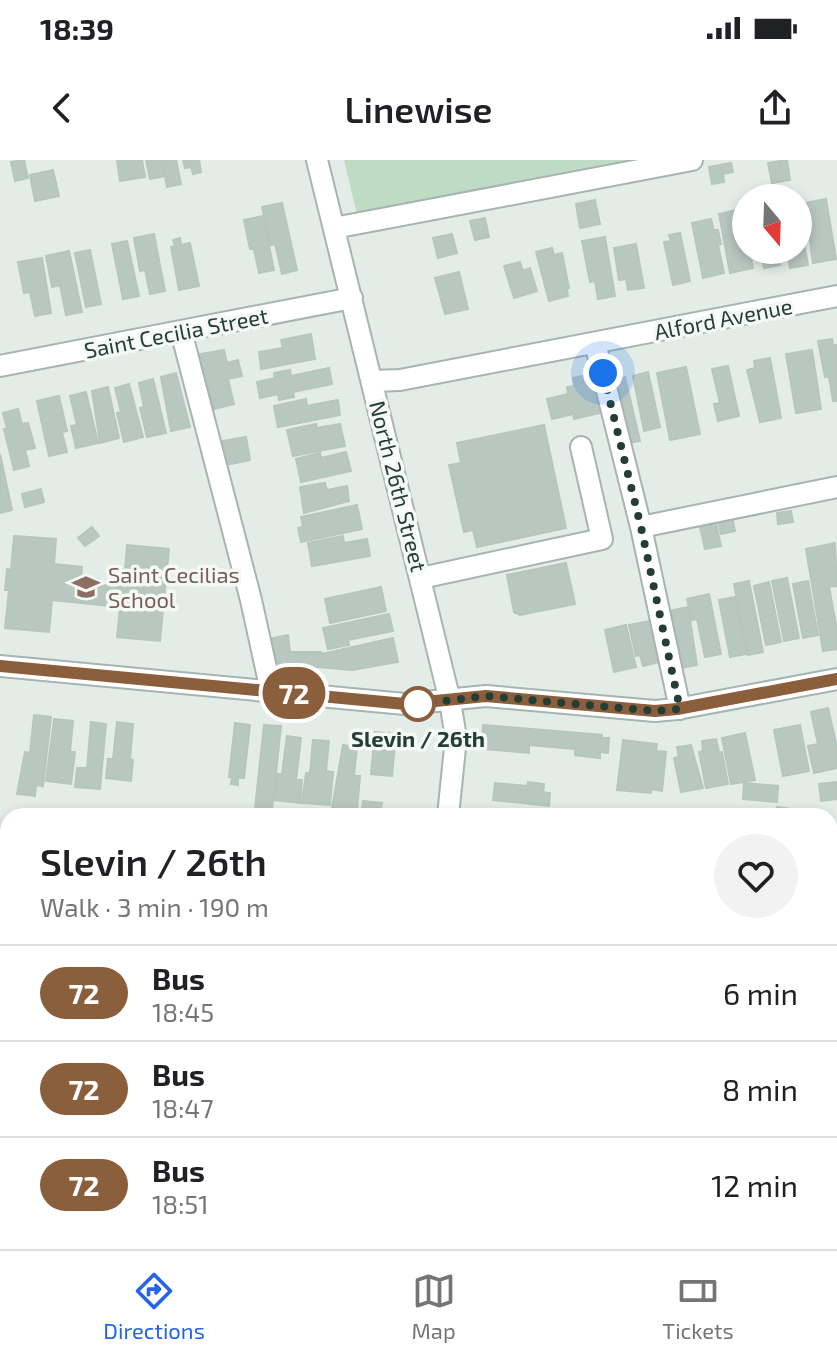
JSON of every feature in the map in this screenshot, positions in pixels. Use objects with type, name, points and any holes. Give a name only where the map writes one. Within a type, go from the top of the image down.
[{"type":"street","name":"North 26th Street","points":[[317,160],[450,701],[456,738],[449,808]]},
{"type":"street","points":[[334,228],[692,160]]},
{"type":"street","name":"Alford Avenue","points":[[373,381],[400,380],[837,296]]},
{"type":"street","name":"Saint Cecilia Street","points":[[0,366],[352,298]]},
{"type":"street","points":[[181,331],[251,600],[271,691]]},
{"type":"street","points":[[595,343],[641,527],[680,709]]},
{"type":"street","points":[[421,578],[602,539],[581,447]]},
{"type":"street","points":[[641,527],[837,487]]},
{"type":"street","points":[[0,666],[405,704],[486,696],[655,711],[837,679]]},
{"type":"green space","points":[[344,160],[672,160],[358,219]]},
{"type":"building","points":[[24,160],[28,178],[15,181],[11,162]]},
{"type":"building","points":[[117,160],[142,160],[145,177],[120,181]]},
{"type":"building","points":[[146,160],[161,160],[165,176],[150,179]]},
{"type":"building","points":[[162,160],[176,160],[181,184],[167,187]]},
{"type":"building","points":[[183,160],[199,160],[201,172],[193,174],[191,167],[185,168]]},
{"type":"building","points":[[787,160],[790,180],[772,183],[768,163]]},
{"type":"building","points":[[731,163],[733,172],[723,174],[724,182],[712,184],[709,167]]},
{"type":"building","points":[[53,170],[59,196],[35,201],[30,175]]},
{"type":"building","points":[[826,199],[836,259],[813,263],[812,202]]},
{"type":"building","points":[[595,200],[600,224],[580,228],[576,204]]},
{"type":"building","points":[[282,203],[297,270],[282,274],[262,207]]},
{"type":"building","points":[[732,211],[732,264],[752,264],[753,268],[730,273],[719,214]]},
{"type":"building","points":[[263,216],[274,270],[259,273],[244,220]]},
{"type":"building","points":[[485,218],[489,237],[475,240],[470,221]]},
{"type":"building","points":[[711,219],[714,230],[718,230],[724,273],[703,278],[692,223]]},
{"type":"building","points":[[680,233],[690,281],[673,285],[664,242],[671,241],[669,235]]},
{"type":"building","points":[[154,234],[165,291],[150,294],[145,270],[140,271],[134,238]]},
{"type":"building","points":[[452,234],[457,253],[438,258],[433,238]]},
{"type":"building","points":[[605,237],[615,296],[598,299],[595,281],[590,282],[582,241]]},
{"type":"building","points":[[180,238],[181,245],[190,243],[199,286],[179,290],[171,247],[175,246],[173,240]]},
{"type":"building","points":[[127,241],[139,296],[123,299],[112,244]]},
{"type":"building","points":[[636,244],[644,288],[628,290],[626,279],[619,280],[614,248]]},
{"type":"building","points":[[552,248],[554,255],[562,253],[569,288],[568,296],[549,301],[536,252]]},
{"type":"building","points":[[90,250],[101,304],[86,307],[75,253]]},
{"type":"building","points":[[69,251],[82,312],[66,315],[60,285],[52,287],[46,256]]},
{"type":"building","points":[[42,258],[51,313],[35,316],[30,292],[24,293],[18,262]]},
{"type":"building","points":[[520,262],[523,271],[530,268],[537,291],[514,298],[504,266]]},
{"type":"building","points":[[763,264],[780,264],[780,265],[764,268]]},
{"type":"building","points":[[789,264],[808,264],[808,265],[790,268]]},
{"type":"building","points":[[459,272],[468,309],[445,314],[435,278]]},
{"type":"building","points":[[311,334],[315,359],[261,369],[259,352],[283,348],[281,340]]},
{"type":"building","points":[[832,339],[833,345],[837,345],[837,401],[833,401],[829,377],[825,377],[818,341]]},
{"type":"building","points":[[224,350],[227,363],[238,360],[242,376],[228,379],[234,404],[214,409],[195,355]]},
{"type":"building","points":[[812,350],[821,409],[796,413],[786,354]]},
{"type":"building","points":[[770,358],[781,418],[760,422],[747,370],[755,368],[754,361]]},
{"type":"building","points":[[728,366],[739,416],[718,421],[714,404],[720,403],[712,369]]},
{"type":"building","points":[[686,367],[700,434],[670,440],[657,373]]},
{"type":"building","points":[[329,368],[332,384],[293,392],[294,397],[279,400],[278,394],[260,398],[257,382],[275,378],[274,373],[290,370],[291,376]]},
{"type":"building","points":[[648,372],[660,427],[644,431],[633,376]]},
{"type":"building","points":[[176,373],[190,427],[171,431],[161,377]]},
{"type":"building","points":[[590,374],[592,382],[596,380],[604,412],[574,419],[573,414],[552,419],[547,399],[568,394],[567,387],[574,386],[573,378]]},
{"type":"building","points":[[625,377],[640,441],[622,444],[607,381]]},
{"type":"building","points":[[153,379],[166,433],[147,437],[140,408],[144,407],[139,383]]},
{"type":"building","points":[[129,384],[143,437],[124,442],[115,388]]},
{"type":"building","points":[[108,387],[119,438],[100,443],[92,391]]},
{"type":"building","points":[[86,392],[98,443],[76,448],[71,426],[77,425],[70,396]]},
{"type":"building","points":[[59,396],[67,431],[62,432],[67,452],[49,456],[37,401]]},
{"type":"building","points":[[306,399],[307,406],[338,400],[340,415],[278,427],[274,406]]},
{"type":"building","points":[[18,409],[22,424],[28,423],[35,448],[25,450],[29,466],[14,470],[3,413]]},
{"type":"building","points":[[316,424],[317,428],[340,424],[345,446],[293,456],[287,430]]},
{"type":"building","points":[[544,425],[566,528],[477,547],[473,530],[464,532],[449,465],[461,463],[457,443]]},
{"type":"building","points":[[246,437],[250,460],[226,465],[222,441]]},
{"type":"building","points":[[346,452],[351,471],[301,482],[296,459],[320,453],[321,458]]},
{"type":"building","points":[[0,454],[12,510],[0,513]]},
{"type":"building","points":[[325,483],[327,490],[347,486],[349,501],[304,513],[300,487]]},
{"type":"building","points":[[41,489],[44,502],[25,507],[22,494]]},
{"type":"building","points":[[357,505],[362,529],[301,542],[298,528],[303,527],[301,517]]},
{"type":"building","points":[[791,511],[793,522],[778,524],[777,513]]},
{"type":"building","points":[[732,516],[735,531],[721,534],[718,519]]},
{"type":"building","points":[[716,523],[721,546],[705,549],[700,527]]},
{"type":"building","points":[[92,527],[99,536],[85,546],[78,538]]},
{"type":"building","name":"Saint Cecilias School","points":[[14,536],[56,539],[54,564],[82,567],[81,578],[98,579],[97,584],[110,585],[111,574],[118,569],[125,570],[127,545],[169,549],[160,641],[117,637],[120,607],[52,600],[49,632],[5,628],[9,590],[5,590],[7,569],[11,570]]},
{"type":"building","points":[[343,536],[344,543],[367,539],[370,556],[312,566],[308,543]]},
{"type":"building","points":[[835,543],[837,586],[829,587],[837,630],[837,649],[823,651],[806,549]]},
{"type":"building","points":[[566,563],[575,604],[520,615],[514,612],[507,575]]},
{"type":"building","points":[[787,578],[799,638],[784,641],[772,581]]},
{"type":"building","points":[[749,581],[763,652],[748,655],[734,584]]},
{"type":"building","points":[[808,581],[818,635],[803,638],[793,584]]},
{"type":"building","points":[[769,582],[781,642],[766,645],[754,586]]},
{"type":"building","points":[[381,587],[386,611],[330,623],[325,599]]},
{"type":"building","points":[[709,594],[721,654],[705,657],[697,619],[692,620],[687,599]]},
{"type":"building","points":[[735,597],[746,654],[730,657],[719,600]]},
{"type":"building","points":[[688,607],[697,665],[681,668],[676,640],[670,641],[664,612]]},
{"type":"building","points":[[389,614],[393,631],[348,640],[349,645],[328,649],[323,628]]},
{"type":"building","points":[[650,621],[659,662],[643,666],[640,655],[636,656],[629,625]]},
{"type":"building","points":[[626,625],[636,667],[614,672],[605,630]]},
{"type":"building","points":[[288,635],[290,652],[322,654],[393,638],[398,662],[352,670],[272,663],[269,639]]},
{"type":"building","points":[[828,708],[837,747],[837,768],[814,773],[808,746],[818,744],[811,712]]},
{"type":"building","points":[[34,715],[51,717],[43,786],[36,785],[35,796],[17,794],[25,752],[30,753]]},
{"type":"building","points":[[54,719],[73,721],[70,752],[75,752],[71,784],[46,781]]},
{"type":"building","points":[[91,722],[106,724],[100,789],[75,787],[77,768],[87,768]]},
{"type":"building","points":[[117,722],[133,724],[131,781],[106,778],[108,759],[113,759]]},
{"type":"building","points":[[235,723],[250,725],[244,778],[238,778],[238,785],[231,784],[232,777],[229,777]]},
{"type":"building","points":[[264,725],[281,726],[272,808],[255,808]]},
{"type":"building","points":[[483,725],[602,735],[602,738],[609,738],[608,753],[600,752],[600,758],[575,755],[575,749],[529,745],[529,753],[485,749],[486,743],[482,742]]},
{"type":"building","points":[[800,725],[809,771],[783,776],[774,730]]},
{"type":"building","points":[[375,732],[396,734],[392,776],[371,774]]},
{"type":"building","points":[[745,733],[755,780],[731,784],[722,738]]},
{"type":"building","points":[[287,736],[301,738],[296,780],[302,780],[300,803],[274,800],[277,774],[282,774]]},
{"type":"building","points":[[716,739],[719,752],[722,752],[728,784],[706,788],[699,752],[703,751],[702,741]]},
{"type":"building","points":[[313,740],[329,741],[326,771],[333,772],[330,805],[302,803],[306,773],[310,773]]},
{"type":"building","points":[[623,740],[657,744],[656,751],[666,752],[662,791],[617,790]]},
{"type":"building","points":[[343,745],[357,747],[354,776],[360,776],[357,808],[332,808]]},
{"type":"building","points":[[691,745],[703,788],[681,792],[674,758],[679,757],[677,747]]},
{"type":"building","points":[[528,782],[544,784],[543,792],[550,793],[549,806],[493,800],[495,783],[527,786]]},
{"type":"building","points":[[837,782],[837,799],[821,801],[819,784]]},
{"type":"building","points":[[744,783],[778,786],[777,802],[743,799]]},
{"type":"building","points":[[363,801],[382,803],[381,808],[362,808]]},
{"type":"bus line","name":"72","points":[[0,666],[405,704],[486,696],[655,711],[837,679]]},
{"type":"place","name":"Saint Cecilias School","points":[[86,587]]},
{"type":"place","name":"Slevin / 26th","points":[[418,704]]},
{"type":"route","points":[[418,704],[486,696],[655,711],[680,709],[641,527],[603,373]]}]
